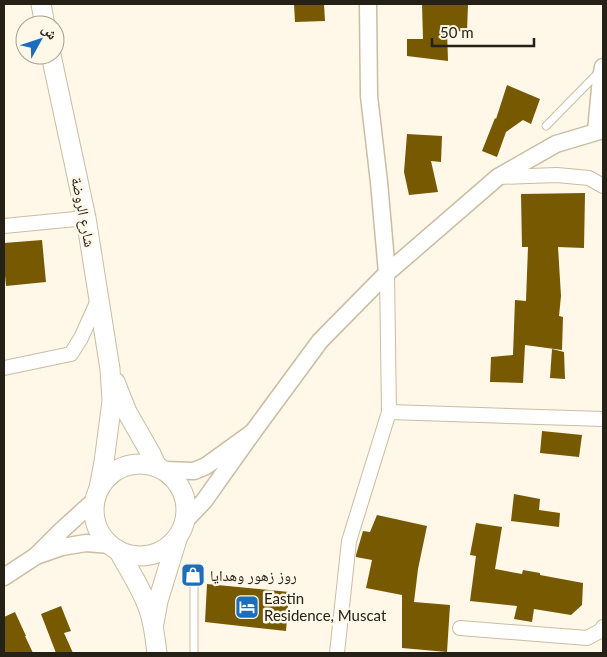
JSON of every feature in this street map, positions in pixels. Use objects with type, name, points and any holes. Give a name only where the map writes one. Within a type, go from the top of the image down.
[{"type":"main road","name":"شارع الروضة","points":[[53,65],[86,218],[110,369],[112,401],[104,462],[97,494]]},
{"type":"main road","name":"شارع الروضة","points":[[110,369],[127,412],[160,469]]},
{"type":"main road","points":[[153,627],[158,601],[181,528],[185,502],[178,484],[160,469],[144,464],[131,464],[118,469],[107,477],[97,494],[94,516],[100,532],[114,548],[138,586],[149,610],[157,653]]},
{"type":"main road","points":[[114,548],[134,556],[151,554],[167,547],[181,528]]},
{"type":"street","points":[[337,653],[349,541],[389,412],[387,272],[369,96],[368,4]]},
{"type":"street","points":[[181,528],[204,501],[320,341],[387,272],[498,177],[556,144],[601,131],[603,67]]},
{"type":"street","points":[[498,177],[557,175],[589,178],[603,186]]},
{"type":"street","points":[[4,226],[86,218]]},
{"type":"street","points":[[4,368],[24,362],[71,354],[81,338],[99,297]]},
{"type":"street","points":[[389,412],[603,419]]},
{"type":"street","points":[[160,469],[194,471],[206,466],[254,432]]},
{"type":"street","points":[[4,577],[36,556],[97,494]]},
{"type":"street","points":[[36,556],[62,546],[86,543],[114,548]]},
{"type":"street","points":[[460,628],[587,638],[602,630],[603,627]]},
{"type":"lane","points":[[546,126],[603,67]]},
{"type":"lane","points":[[194,575],[194,653]]},
{"type":"building","points":[[294,4],[324,4],[325,21],[295,22]]},
{"type":"building","points":[[422,4],[468,4],[467,32],[447,30],[448,61],[407,56],[407,39],[423,39]]},
{"type":"building","points":[[507,85],[540,99],[531,124],[523,120],[506,132],[497,157],[482,151],[496,119]]},
{"type":"building","points":[[407,134],[442,136],[441,162],[431,161],[438,192],[409,195],[404,172]]},
{"type":"building","points":[[585,193],[584,248],[558,247],[561,296],[559,316],[563,317],[562,350],[525,345],[523,383],[490,382],[491,357],[513,355],[515,300],[526,301],[528,247],[522,247],[521,194]]},
{"type":"building","points":[[42,240],[46,282],[6,286],[4,243]]},
{"type":"building","points":[[552,349],[564,352],[565,379],[550,378]]},
{"type":"building","points":[[542,431],[582,435],[579,457],[540,453]]},
{"type":"building","points":[[514,494],[540,499],[539,510],[560,513],[559,527],[511,521]]},
{"type":"building","points":[[377,515],[427,526],[418,569],[414,602],[450,605],[447,652],[402,648],[402,595],[366,588],[372,560],[356,557],[356,555],[363,531],[370,532]]},
{"type":"building","points":[[476,523],[502,527],[495,569],[522,574],[523,570],[583,583],[582,605],[571,615],[534,609],[532,622],[514,619],[517,606],[470,601],[476,556],[470,555]]},
{"type":"building","name":"Eastin Residence, Muscat","points":[[207,584],[289,592],[286,631],[205,622]]},
{"type":"building","points":[[61,606],[71,631],[64,633],[73,653],[56,653],[41,614]]},
{"type":"building","points":[[15,612],[33,653],[4,653],[4,617]]},
{"type":"place","name":"روز زهور وهدايا","points":[[193,575]]},
{"type":"place","name":"Eastin Residence, Muscat","points":[[247,607]]}]
